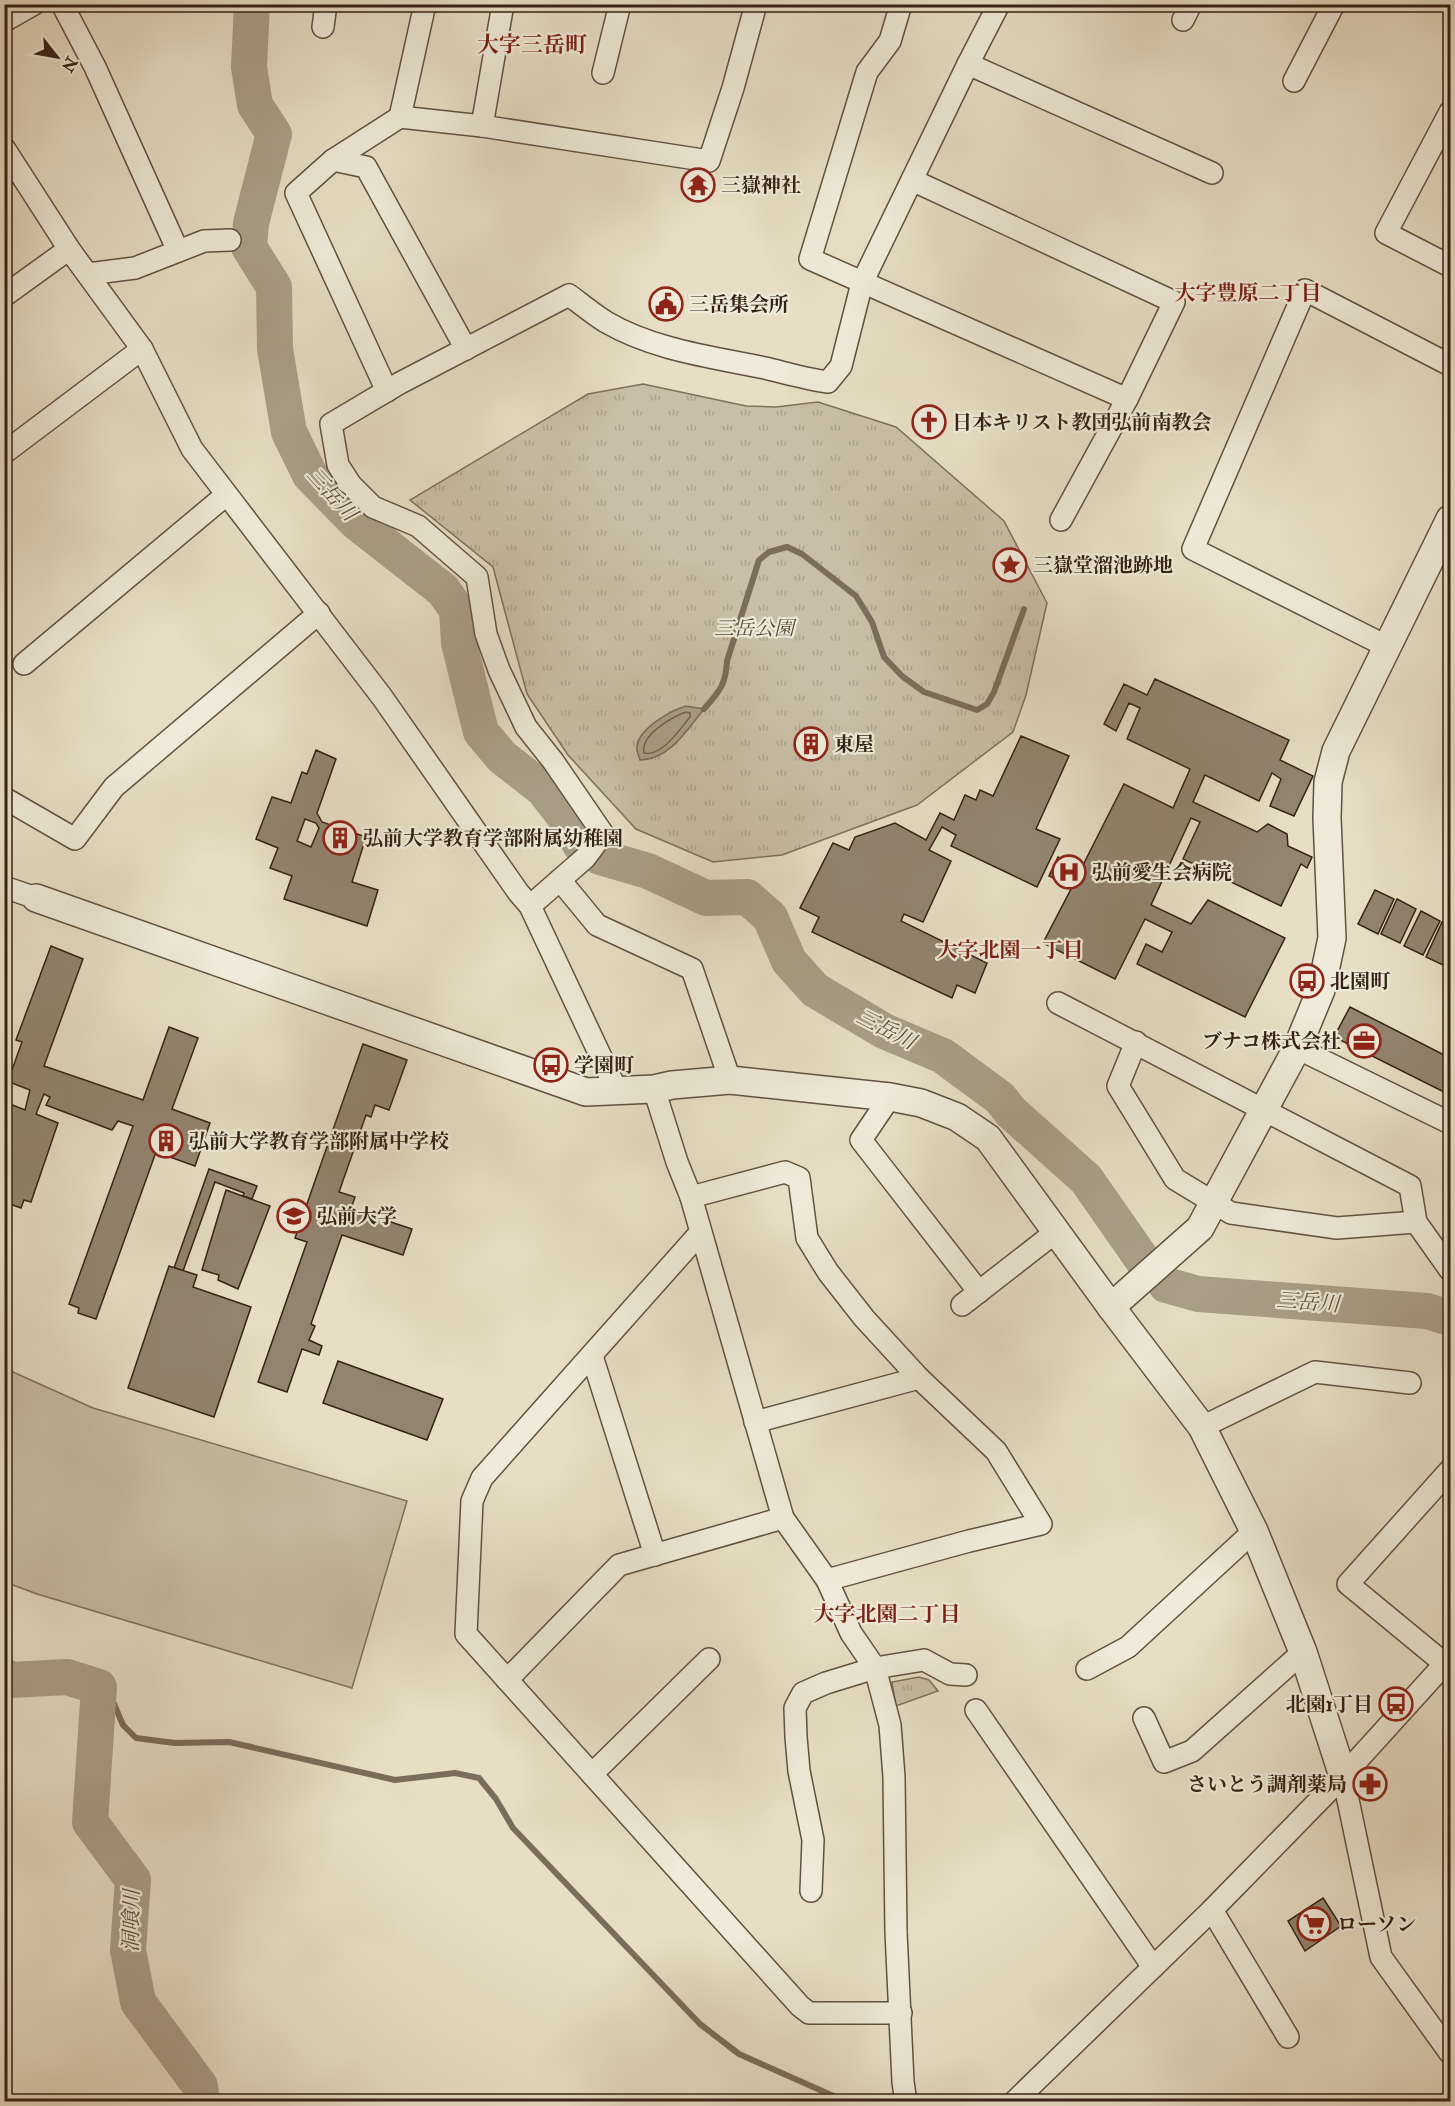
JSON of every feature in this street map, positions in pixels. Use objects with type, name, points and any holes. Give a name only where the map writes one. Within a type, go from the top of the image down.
[{"type":"street","points":[[4,21],[34,4]]},
{"type":"street","points":[[62,4],[94,67],[178,251]]},
{"type":"street","points":[[323,27],[326,4]]},
{"type":"street","points":[[400,117],[424,4]]},
{"type":"street","points":[[482,126],[503,4]]},
{"type":"street","points":[[603,73],[620,4]]},
{"type":"street","points":[[387,391],[296,193],[333,160],[400,117],[482,126],[709,161],[733,88],[756,4]]},
{"type":"street","points":[[901,4],[890,41],[867,72],[810,259],[1127,399]]},
{"type":"street","points":[[530,906],[585,858],[603,834],[554,761],[526,727],[499,670],[486,634],[477,577],[418,526],[374,507],[351,485],[338,465],[331,423],[569,295],[607,322],[641,338],[698,354],[828,382],[841,366],[862,283],[999,4]]},
{"type":"street","points":[[1294,81],[1334,4]]},
{"type":"street","points":[[968,64],[1212,173]]},
{"type":"street","points":[[1450,112],[1386,233],[1450,266]]},
{"type":"street","points":[[4,148],[69,249],[142,349],[192,449],[382,697],[530,906],[617,1091]]},
{"type":"street","points":[[333,160],[366,167],[466,349]]},
{"type":"street","points":[[912,180],[1174,302],[1127,399],[1061,520]]},
{"type":"street","points":[[88,274],[135,268],[204,242],[230,240]]},
{"type":"street","points":[[4,296],[69,249]]},
{"type":"street","points":[[1388,647],[1193,549],[1305,290],[1450,365]]},
{"type":"street","points":[[4,453],[142,349]]},
{"type":"street","points":[[24,664],[226,495]]},
{"type":"street","points":[[1111,1307],[1200,1228],[1297,1048],[1321,990],[1332,938],[1327,818],[1328,782],[1336,751],[1450,519]]},
{"type":"street","points":[[4,798],[75,838],[114,787],[319,614]]},
{"type":"street","points":[[560,880],[597,925],[692,969],[730,1080]]},
{"type":"street","points":[[4,887],[586,1092],[654,1089],[672,1085],[730,1080],[890,1096],[921,1103],[957,1117],[988,1138],[1202,1427],[1254,1531],[1303,1652],[1343,1776],[1381,1957],[1450,2053]]},
{"type":"street","points":[[4,902],[36,898]]},
{"type":"street","points":[[1058,1003],[1410,1186],[1416,1222],[1450,1270]]},
{"type":"street","points":[[1136,1042],[1118,1086],[1175,1179],[1231,1213],[1337,1227],[1416,1222]]},
{"type":"street","points":[[1297,1048],[1450,1123]]},
{"type":"street","points":[[654,1089],[677,1162],[691,1197],[783,1518],[827,1580],[850,1633],[876,1668],[890,1725],[894,1777],[896,1932],[903,2082],[906,2102]]},
{"type":"street","points":[[890,1096],[861,1140],[979,1292]]},
{"type":"street","points":[[691,1197],[786,1172],[799,1178],[807,1238],[828,1272],[864,1318],[919,1378],[996,1451],[1041,1524],[827,1580]]},
{"type":"street","points":[[962,1305],[1057,1231]]},
{"type":"street","points":[[700,1233],[482,1478],[472,1502],[466,1634],[809,2013],[901,2013]]},
{"type":"street","points":[[592,1356],[655,1555]]},
{"type":"street","points":[[1202,1427],[1315,1372],[1410,1383]]},
{"type":"street","points":[[755,1422],[919,1378]]},
{"type":"street","points":[[1014,2102],[1212,1910],[1343,1776],[1448,1661],[1348,1584],[1450,1470]]},
{"type":"street","points":[[507,1680],[619,1565],[783,1518]]},
{"type":"street","points":[[1087,1669],[1128,1647],[1254,1531]]},
{"type":"street","points":[[1144,1718],[1164,1762],[1192,1751],[1303,1652]]},
{"type":"street","points":[[592,1774],[709,1659]]},
{"type":"street","points":[[811,1891],[813,1840],[799,1771],[795,1708],[803,1693],[876,1668],[924,1660],[950,1674],[966,1676]]},
{"type":"street","points":[[976,1710],[1153,1967]]},
{"type":"street","points":[[1212,1910],[1288,2037]]},
{"type":"green space","name":"三岳公園","points":[[643,384],[746,406],[776,407],[818,402],[896,427],[1004,521],[1047,603],[1026,695],[1013,732],[917,805],[782,855],[713,862],[636,829],[568,755],[527,694],[493,567],[410,500],[588,394]]},
{"type":"green space","points":[[4,1368],[93,1408],[407,1501],[352,1688],[37,1594],[5,1582]]},
{"type":"green space","points":[[919,1677],[929,1680],[938,1691],[896,1706],[892,1682]]},
{"type":"water","points":[[686,706],[704,709],[669,749],[650,759],[640,760],[637,750],[638,743],[647,729],[671,712]]},
{"type":"building","points":[[1155,679],[1289,740],[1280,760],[1313,776],[1294,816],[1270,806],[1281,779],[1272,773],[1259,801],[1205,775],[1193,802],[1257,832],[1268,824],[1287,834],[1288,846],[1312,857],[1307,868],[1301,864],[1281,906],[1183,859],[1200,822],[1191,818],[1151,905],[1191,924],[1208,900],[1285,938],[1245,1017],[1137,964],[1146,944],[1162,952],[1172,932],[1145,919],[1115,979],[1043,943],[1072,887],[1049,876],[1058,857],[1081,869],[1124,784],[1173,808],[1190,769],[1127,739],[1140,708],[1129,703],[1116,731],[1104,724],[1124,684],[1147,695]]},
{"type":"building","name":"東屋","points":[[805,736],[819,739],[816,751],[802,748]]},
{"type":"building","points":[[1021,736],[1069,756],[1036,829],[1060,839],[1037,887],[951,846],[956,835],[942,827],[929,850],[951,861],[923,922],[904,914],[901,921],[987,963],[975,993],[957,985],[952,998],[812,932],[819,917],[800,908],[833,843],[849,850],[855,837],[895,823],[926,840],[940,813],[954,820],[965,795],[976,800],[980,790],[993,796]]},
{"type":"building","name":"弘前大学教育学部附属幼稚園","points":[[316,750],[336,759],[317,813],[322,822],[366,837],[352,882],[378,890],[367,926],[284,899],[292,876],[270,868],[278,848],[256,839],[272,797],[291,803],[302,772],[307,774]],"holes":[[[305,819],[316,823],[319,828],[311,847],[297,841]]]},
{"type":"building","points":[[1375,890],[1394,899],[1378,934],[1358,924]]},
{"type":"building","points":[[1397,899],[1416,909],[1400,943],[1381,934]]},
{"type":"building","points":[[1421,911],[1440,921],[1423,955],[1404,946]]},
{"type":"building","points":[[1442,922],[1450,926],[1450,954],[1445,966],[1426,957]]},
{"type":"building","name":"弘前大学教育学部附属中学校","points":[[51,946],[83,959],[44,1066],[143,1100],[169,1027],[198,1038],[172,1109],[210,1123],[195,1166],[156,1152],[96,1319],[78,1313],[79,1308],[69,1304],[133,1126],[118,1121],[112,1130],[46,1105],[50,1097],[44,1094],[36,1114],[58,1123],[31,1202],[24,1200],[21,1208],[4,1202],[4,1119],[10,1104],[25,1110],[30,1090],[4,1080],[4,1066],[12,1070],[22,1042],[16,1040]]},
{"type":"building","points":[[1350,1007],[1450,1058],[1450,1095],[1334,1037]]},
{"type":"building","points":[[363,1044],[407,1060],[389,1110],[375,1105],[371,1117],[366,1115],[339,1192],[355,1197],[351,1209],[412,1229],[403,1255],[342,1235],[311,1324],[315,1326],[309,1340],[322,1346],[319,1355],[302,1349],[287,1392],[258,1382],[307,1242],[295,1238]]},
{"type":"building","points":[[209,1169],[257,1186],[252,1199],[243,1196],[244,1193],[215,1182],[183,1271],[174,1268]]},
{"type":"building","points":[[226,1190],[270,1206],[238,1289],[218,1280],[219,1275],[202,1270]]},
{"type":"building","points":[[169,1266],[197,1275],[193,1287],[251,1307],[214,1417],[128,1388]]},
{"type":"building","points":[[338,1361],[443,1399],[427,1440],[323,1403]]},
{"type":"building","name":"ローソン","points":[[1323,1898],[1341,1926],[1305,1951],[1288,1921]]},
{"type":"waterway","name":"三岳川","points":[[252,4],[249,67],[255,105],[274,134],[251,223],[249,247],[274,287],[275,349],[289,432],[310,475],[356,522],[443,590],[457,610],[459,643],[481,732],[502,757],[543,789],[567,820],[581,846]]},
{"type":"waterway","points":[[704,709],[724,682],[727,661],[759,560],[769,552],[787,547],[802,554],[856,596],[872,622],[884,657],[902,676],[924,692],[977,710],[987,704],[994,692],[1024,609]]},
{"type":"waterway","name":"三岳川","points":[[600,857],[648,871],[706,898],[747,897],[770,917],[789,961],[815,990],[884,1031],[943,1056],[1000,1098],[1011,1112],[1086,1179],[1144,1262]]},
{"type":"waterway","name":"三岳川","points":[[1166,1285],[1198,1294],[1427,1311],[1450,1318]]},
{"type":"waterway","name":"洞喰川","points":[[4,1676],[11,1680],[67,1677],[99,1687],[90,1822],[133,1880],[128,1950],[138,2002],[200,2086],[202,2102]]},
{"type":"waterway","points":[[99,1687],[111,1697],[123,1725],[136,1738],[175,1743],[229,1742],[395,1780],[455,1773],[479,1778],[496,1799],[513,1828],[700,2024],[739,2054],[847,2102]]},
{"type":"place","name":"三嶽神社","points":[[698,185]]},
{"type":"place","name":"三岳集会所","points":[[666,304]]},
{"type":"place","name":"日本キリスト教団弘前南教会","points":[[929,422]]},
{"type":"place","name":"三嶽堂溜池跡地","points":[[1010,565]]},
{"type":"place","name":"東屋","points":[[811,744]]},
{"type":"place","name":"弘前大学教育学部附属幼稚園","points":[[340,838]]},
{"type":"place","name":"弘前愛生会病院","points":[[1069,872]]},
{"type":"place","name":"北園町","points":[[1307,981]]},
{"type":"place","name":"ブナコ株式会社","points":[[1364,1041]]},
{"type":"place","name":"学園町","points":[[551,1065]]},
{"type":"place","name":"弘前大学教育学部附属中学校","points":[[166,1141]]},
{"type":"place","name":"弘前大学","points":[[294,1216]]},
{"type":"place","name":"北園1丁目","points":[[1396,1704]]},
{"type":"place","name":"さいとう調剤薬局","points":[[1370,1784]]},
{"type":"place","name":"ローソン","points":[[1314,1924]]},
{"type":"district","name":"大字三岳町","points":[[532,44]]},
{"type":"district","name":"大字豊原二丁目","points":[[1248,293]]},
{"type":"district","name":"大字北園一丁目","points":[[1010,950]]},
{"type":"district","name":"大字北園二丁目","points":[[887,1614]]}]
